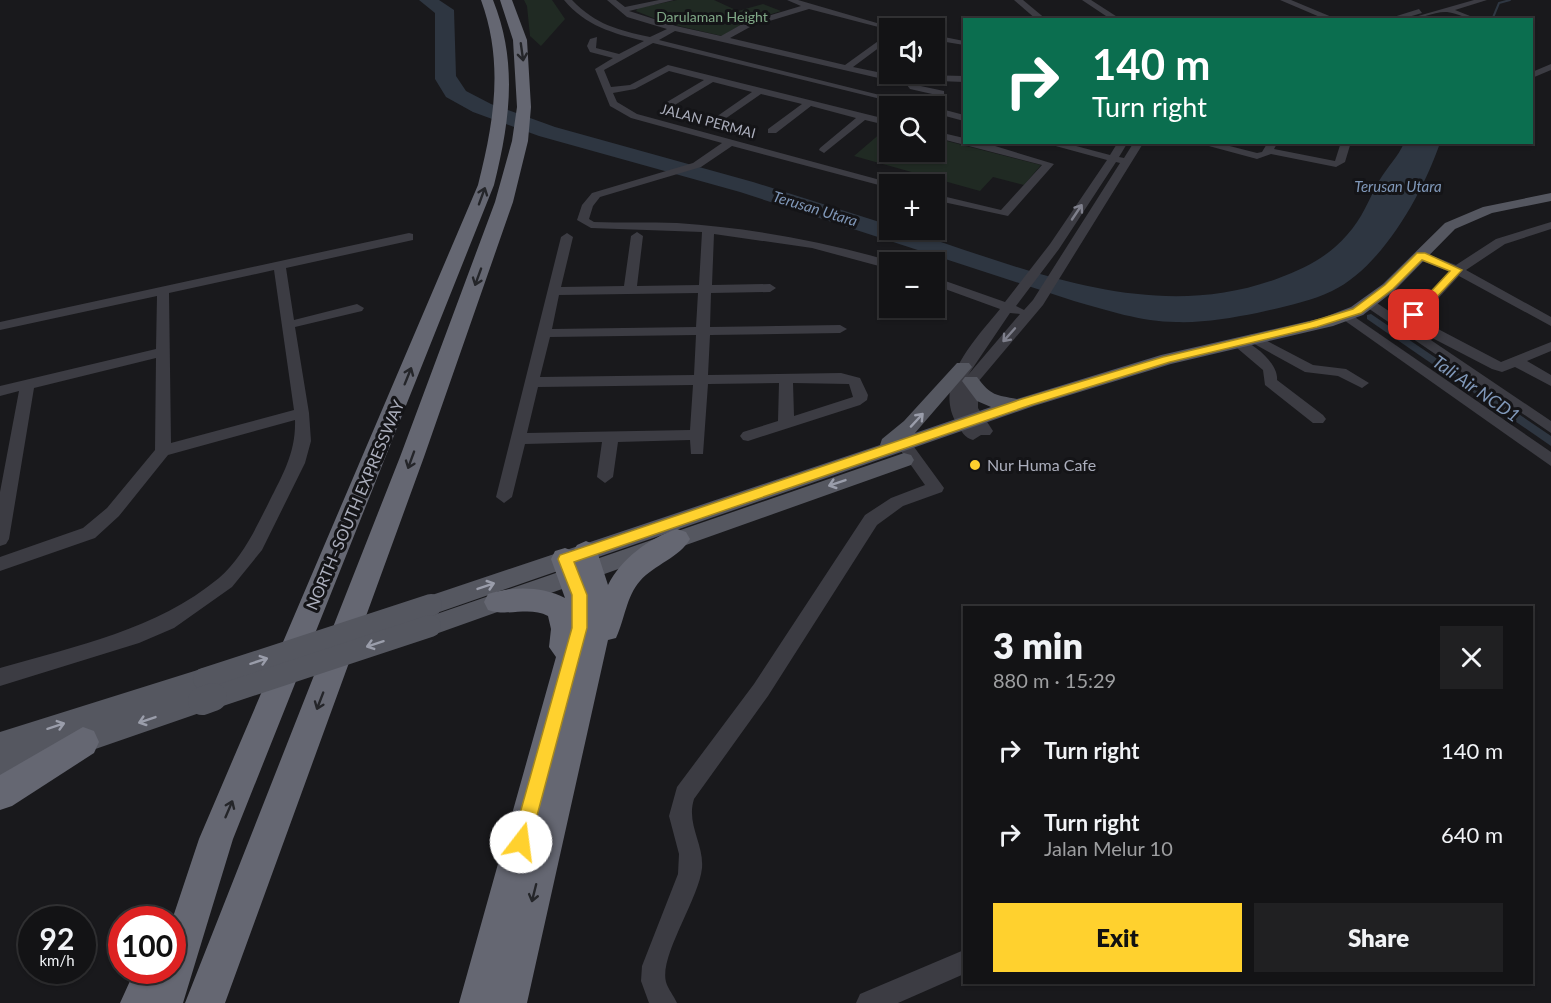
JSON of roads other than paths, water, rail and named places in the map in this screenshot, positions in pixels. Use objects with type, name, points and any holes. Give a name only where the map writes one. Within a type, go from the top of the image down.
[{"type":"highway","name":"NORTH–SOUTH EXPRESSWAY","points":[[205,1003],[494,235],[509,141],[503,105],[502,46],[488,0]]},
{"type":"highway","name":"NORTH–SOUTH EXPRESSWAY","points":[[163,1003],[216,839],[479,203],[524,107],[520,40],[506,0]]},
{"type":"highway","points":[[479,1003],[550,778],[616,592],[626,576],[641,562],[677,539]]},
{"type":"highway","points":[[507,1003],[579,628],[579,564]]},
{"type":"highway","points":[[498,602],[548,601],[558,607],[566,622],[550,778]]},
{"type":"highway","points":[[0,794],[83,742]]},
{"type":"highway","points":[[185,906],[216,839]]},
{"type":"highway","points":[[217,1003],[242,909]]},
{"type":"highway","points":[[140,1003],[149,984]]},
{"type":"main road","points":[[974,428],[1027,402],[1167,359],[1346,315],[1369,304],[1421,256],[1438,236],[1468,217],[1519,202],[1551,197]]},
{"type":"main road","points":[[431,615],[498,602],[579,564],[677,539],[908,450],[1174,366],[1238,342]]},
{"type":"main road","points":[[871,456],[911,426],[967,374],[979,393],[991,402],[1011,404],[1027,402]]},
{"type":"main road","points":[[0,744],[203,690],[579,564],[871,456],[908,450]]},
{"type":"main road","points":[[0,770],[83,742],[203,690]]},
{"type":"street","points":[[558,0],[568,13],[589,27],[879,101]]},
{"type":"street","points":[[568,0],[577,12],[594,23],[645,42],[879,97]]},
{"type":"street","points":[[610,0],[621,10],[674,28],[879,73]]},
{"type":"street","points":[[621,10],[670,0]]},
{"type":"street","points":[[791,0],[879,25]]},
{"type":"street","points":[[1018,0],[1040,18]]},
{"type":"street","points":[[1086,0],[1115,18]]},
{"type":"street","points":[[1284,0],[1330,18]]},
{"type":"street","points":[[1395,18],[1459,0]]},
{"type":"street","points":[[1415,18],[1484,0]]},
{"type":"street","points":[[723,39],[747,25],[807,6]]},
{"type":"street","points":[[1446,9],[1471,18]]},
{"type":"street","points":[[674,28],[599,69],[606,91],[632,87],[668,68],[879,120]]},
{"type":"street","points":[[594,39],[591,46],[593,50],[619,57]]},
{"type":"street","points":[[945,39],[963,43]]},
{"type":"street","points":[[847,67],[879,43]]},
{"type":"street","points":[[1533,75],[1551,67]]},
{"type":"street","points":[[670,104],[711,79]]},
{"type":"street","points":[[945,79],[963,79]]},
{"type":"street","points":[[911,84],[913,87],[941,93]]},
{"type":"street","points":[[719,118],[760,90]]},
{"type":"street","name":"JALAN PERMAI","points":[[606,91],[613,104],[634,116],[879,182]]},
{"type":"street","points":[[772,131],[810,103]]},
{"type":"street","points":[[945,114],[963,121]]},
{"type":"street","points":[[824,150],[864,116]]},
{"type":"street","points":[[945,117],[963,121]]},
{"type":"street","points":[[945,132],[963,121]]},
{"type":"street","points":[[945,136],[963,141]]},
{"type":"street","points":[[729,143],[697,165],[656,175],[597,195],[588,205],[583,220],[591,225],[600,226],[629,225],[708,230],[828,247],[879,262]]},
{"type":"street","points":[[945,200],[1004,214],[1049,164],[976,144]]},
{"type":"street","points":[[1056,144],[1128,159]]},
{"type":"street","points":[[1075,144],[1114,156]]},
{"type":"street","points":[[1086,147],[1114,144]]},
{"type":"street","points":[[974,428],[967,374],[1122,144]]},
{"type":"street","points":[[967,374],[1038,302],[1138,144]]},
{"type":"street","points":[[1207,144],[1257,156],[1271,147],[1336,164],[1340,162],[1345,144]]},
{"type":"street","points":[[1551,225],[1490,244],[1456,270],[1412,319],[1416,324],[1502,367],[1551,346]]},
{"type":"street","points":[[518,439],[611,437],[697,442],[708,230]]},
{"type":"street","points":[[630,290],[637,236]]},
{"type":"street","points":[[0,326],[409,237]]},
{"type":"street","points":[[504,497],[567,237]]},
{"type":"street","points":[[1421,256],[1456,270],[1551,322]]},
{"type":"street","points":[[0,677],[132,637],[167,622],[226,582],[256,545],[297,463],[303,441],[302,413],[279,265]]},
{"type":"street","points":[[945,285],[1028,314]]},
{"type":"street","points":[[554,291],[770,288]]},
{"type":"street","points":[[163,290],[163,451]]},
{"type":"street","points":[[1369,304],[1551,428]]},
{"type":"street","points":[[289,325],[357,308]]},
{"type":"street","points":[[1346,315],[1551,460]]},
{"type":"street","points":[[544,333],[840,329]]},
{"type":"street","points":[[1238,342],[1310,369],[1341,372],[1362,383]]},
{"type":"street","points":[[1238,342],[1268,367],[1270,382],[1276,388],[1318,419]]},
{"type":"street","points":[[0,391],[163,352]]},
{"type":"street","points":[[1516,361],[1551,381]]},
{"type":"street","points":[[532,382],[786,378],[855,381],[861,395],[860,400],[748,436]]},
{"type":"street","points":[[786,378],[786,424]]},
{"type":"street","points":[[0,539],[7,466],[27,385]]},
{"type":"street","points":[[0,564],[89,533],[113,512],[163,451],[302,413]]},
{"type":"street","points":[[605,477],[611,437]]},
{"type":"street","points":[[664,1003],[653,980],[656,963],[686,892],[692,861],[679,818],[679,806],[685,794],[761,690],[871,520],[879,512],[897,502],[936,488],[908,450]]},
{"type":"street","points":[[869,1003],[963,962]]},
{"type":"water","name":"Terusan Utara","points":[[419,0],[439,0],[454,10],[456,76],[466,91],[491,104],[555,127],[753,182],[879,222],[879,237],[740,192],[539,136],[473,112],[446,97],[435,79],[435,13]]},
{"type":"water","name":"Terusan Utara","points":[[1404,144],[1440,144],[1412,205],[1384,247],[1368,265],[1332,291],[1295,304],[1257,313],[1207,321],[1150,320],[1074,301],[945,259],[945,252],[924,252],[887,240],[935,240],[1042,275],[1136,294],[1183,296],[1231,291],[1279,278],[1324,256],[1352,229]]},
{"type":"waterway","points":[[1493,18],[1499,3],[1510,0]]},
{"type":"waterway","name":"Tali Air NCD1","points":[[1371,317],[1551,442]]},
{"type":"place","name":"Nur Huma Cafe","points":[[975,465]]},
{"type":"park label","name":"Darulaman Height","points":[[712,17]]}]
